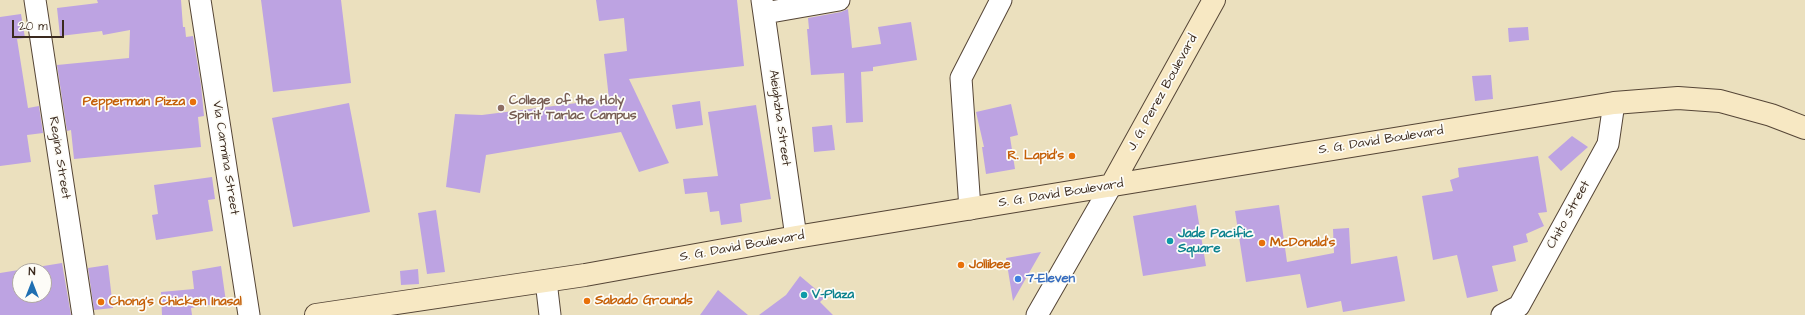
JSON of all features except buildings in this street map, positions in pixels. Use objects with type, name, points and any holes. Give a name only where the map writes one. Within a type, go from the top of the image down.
[{"type":"street","name":"Regina Street","points":[[35,0],[83,315]]},
{"type":"street","name":"Via Carmina Street","points":[[200,0],[249,315]]},
{"type":"street","points":[[764,6],[839,0]]},
{"type":"street","points":[[970,209],[961,78],[1001,0]]},
{"type":"street","name":"J. G. Perez Boulevard","points":[[1111,186],[1214,0]]},
{"type":"street","name":"Aleighzha Street","points":[[764,6],[796,237]]},
{"type":"street","name":"S. G. David Boulevard","points":[[316,315],[546,281],[796,237],[1614,103],[1678,98],[1720,101],[1771,115],[1805,128]]},
{"type":"street","name":"Chito Street","points":[[1502,315],[1519,306],[1608,144],[1614,103]]},
{"type":"street","points":[[1037,315],[1111,186]]},
{"type":"street","points":[[546,281],[550,315]]},
{"type":"place","name":"Pepperman Pizza","points":[[193,102]]},
{"type":"place","name":"College of the Holy Spirit Tarlac Campus","points":[[501,108]]},
{"type":"place","name":"R. Lapid's","points":[[1072,156]]},
{"type":"place","name":"Jade Pacific Square","points":[[1170,241]]},
{"type":"place","name":"McDonald's","points":[[1262,243]]},
{"type":"place","name":"Jollibee","points":[[961,265]]},
{"type":"place","name":"7-Eleven","points":[[1018,279]]},
{"type":"place","name":"V-Plaza","points":[[804,295]]},
{"type":"place","name":"Sabado Grounds","points":[[587,301]]},
{"type":"place","name":"Chong's Chicken Inasal","points":[[101,302]]}]
